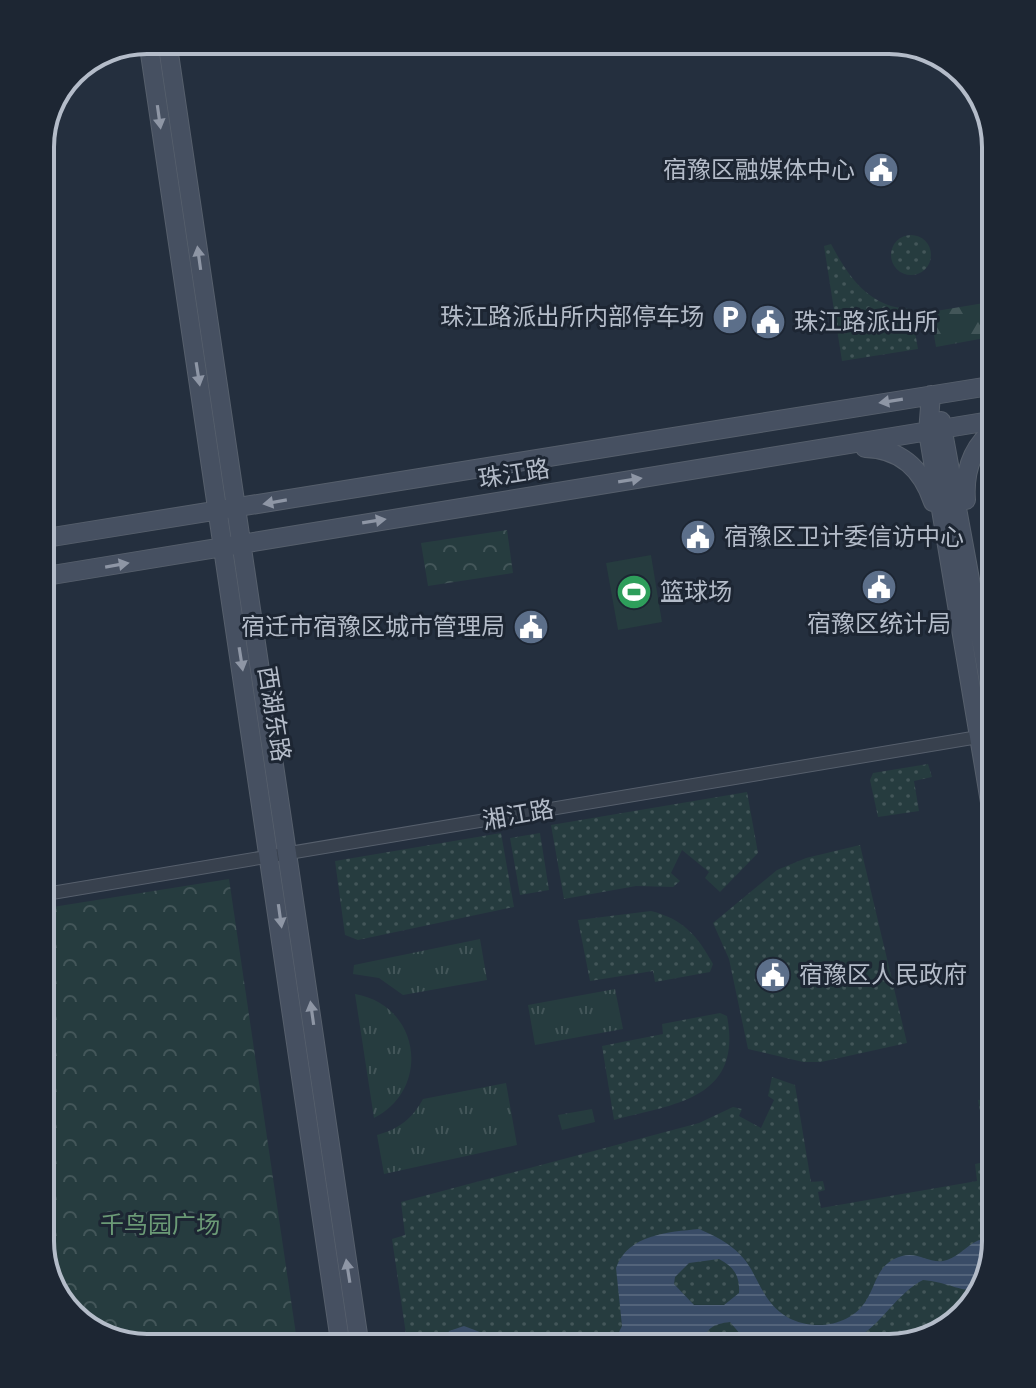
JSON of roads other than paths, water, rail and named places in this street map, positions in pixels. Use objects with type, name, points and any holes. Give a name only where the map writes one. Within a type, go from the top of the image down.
[{"type":"street","name":"西湖东路","points":[[150,54],[227,509],[242,543],[339,1334]]},
{"type":"street","name":"西湖东路","points":[[169,54],[227,509],[223,547],[280,856],[358,1334]]},
{"type":"street","name":"珠江路","points":[[54,537],[982,387]]},
{"type":"street","points":[[931,395],[982,698]]},
{"type":"street","name":"珠江路","points":[[54,575],[982,422]]},
{"type":"street","points":[[962,576],[965,481],[974,453],[982,444]]},
{"type":"street","points":[[834,447],[880,448],[918,470],[962,576],[982,661]]},
{"type":"street","name":"湘江路","points":[[54,893],[982,736]]},
{"type":"water","points":[[699,1229],[722,1240],[746,1262],[774,1307],[798,1322],[820,1325],[842,1321],[860,1308],[884,1267],[894,1259],[909,1255],[934,1261],[947,1260],[973,1243],[982,1241],[979,1265],[969,1290],[923,1280],[907,1291],[862,1334],[740,1334],[730,1322],[711,1328],[706,1334],[618,1334],[622,1326],[616,1268],[630,1248],[663,1234]],"holes":[[[719,1259],[737,1277],[739,1293],[724,1305],[694,1305],[674,1284],[675,1277],[689,1263]]]},
{"type":"water","points":[[464,1326],[485,1334],[448,1334]]},
{"type":"place","name":"宿豫区融媒体中心","points":[[881,170]]},
{"type":"place","name":"珠江路派出所内部停车场","points":[[730,317]]},
{"type":"place","name":"珠江路派出所","points":[[768,322]]},
{"type":"place","name":"宿豫区卫计委信访中心","points":[[698,537]]},
{"type":"place","name":"宿豫区统计局","points":[[879,587]]},
{"type":"place","name":"篮球场","points":[[634,592]]},
{"type":"place","name":"宿迁市宿豫区城市管理局","points":[[531,627]]},
{"type":"place","name":"宿豫区人民政府","points":[[773,975]]},
{"type":"park label","name":"千鸟园广场","points":[[160,1225]]}]
